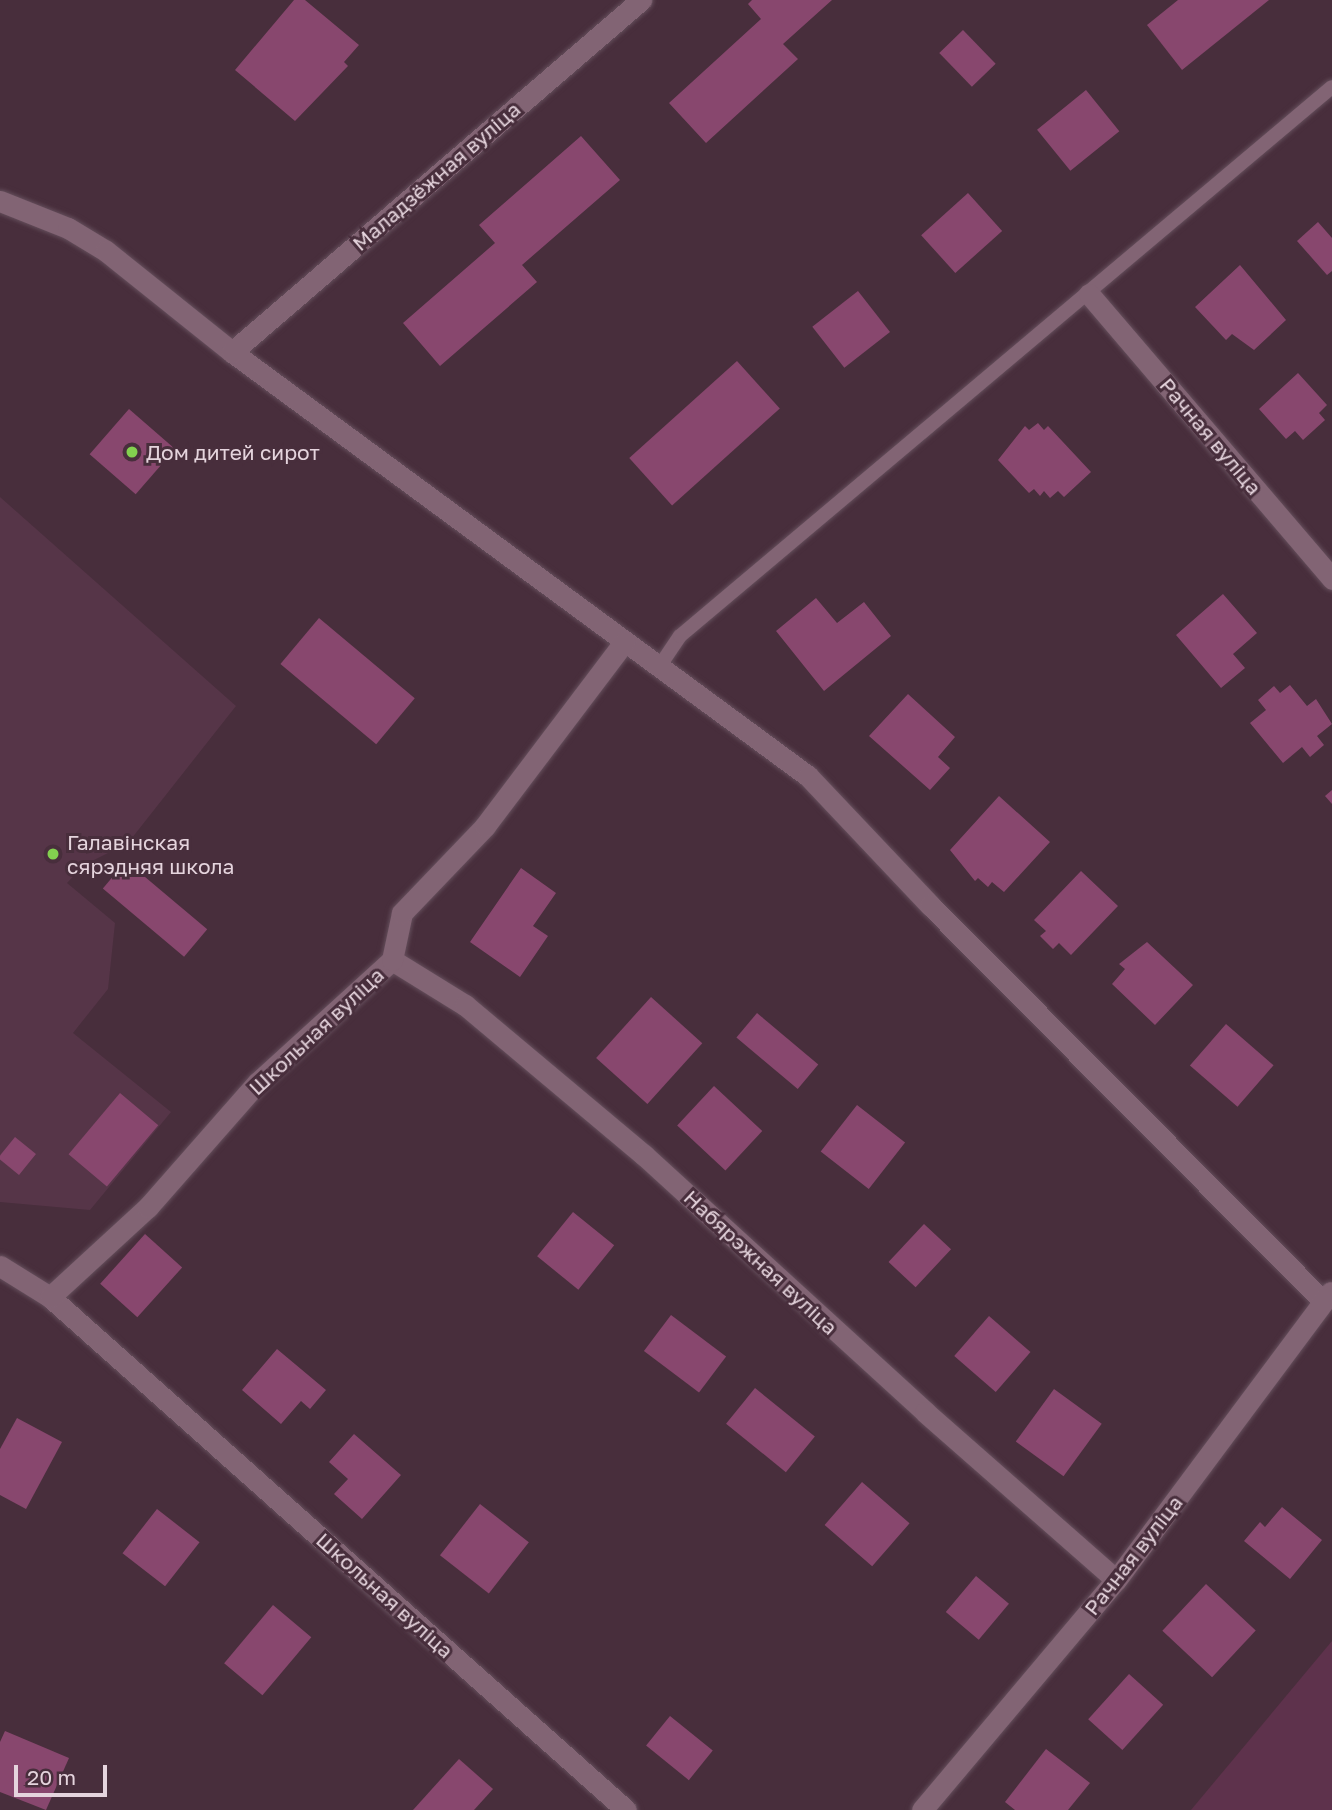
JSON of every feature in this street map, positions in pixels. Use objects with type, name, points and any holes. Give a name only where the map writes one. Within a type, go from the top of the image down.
[{"type":"street","name":"Маладзёжная вуліца","points":[[232,352],[641,0]]},
{"type":"street","points":[[0,201],[68,228],[106,251],[232,352],[808,776],[1328,1296]]},
{"type":"street","name":"Рачная вуліца","points":[[1089,294],[1332,579]]},
{"type":"street","name":"Школьная вуліца","points":[[50,1297],[148,1207],[257,1083],[392,960],[402,913],[485,826],[624,642]]},
{"type":"street","name":"Набярэжная вуліца","points":[[392,960],[465,1005],[644,1155],[925,1412],[1116,1580]]},
{"type":"street","name":"Школьная вуліца","points":[[0,1266],[50,1297],[626,1810]]},
{"type":"street","name":"Рачная вуліца","points":[[922,1810],[1116,1580],[1328,1296]]},
{"type":"lane","points":[[659,667],[680,636],[1332,88]]},
{"type":"shaded area","name":"Галавінская сярэдняя школа","points":[[0,497],[236,706],[128,843],[84,865],[67,883],[115,923],[108,989],[73,1033],[171,1112],[90,1210],[0,1202]]},
{"type":"shaded area","points":[[1332,1641],[1332,1810],[1191,1810]]},
{"type":"building","points":[[294,0],[305,0],[359,45],[344,62],[348,66],[295,121],[235,70]]},
{"type":"building","points":[[752,0],[832,0],[783,44],[798,59],[706,143],[669,103],[761,19],[748,4]]},
{"type":"building","points":[[1178,0],[1269,0],[1182,70],[1147,25]]},
{"type":"building","points":[[963,30],[996,64],[972,87],[939,53]]},
{"type":"building","points":[[1086,90],[1119,131],[1070,171],[1037,130]]},
{"type":"building","points":[[581,136],[620,180],[522,265],[537,282],[440,366],[403,323],[495,243],[479,225]]},
{"type":"building","points":[[968,193],[1002,231],[955,273],[921,235]]},
{"type":"building","points":[[1318,222],[1332,238],[1332,271],[1327,275],[1297,241]]},
{"type":"building","points":[[1240,265],[1286,320],[1254,350],[1232,334],[1226,340],[1195,307]]},
{"type":"building","points":[[858,291],[890,332],[844,368],[812,327]]},
{"type":"building","points":[[737,361],[780,409],[672,506],[629,458]]},
{"type":"building","points":[[1298,373],[1327,405],[1319,413],[1325,420],[1303,440],[1295,431],[1286,439],[1259,409]]},
{"type":"building","name":"Дом дитей сирот","points":[[129,409],[175,449],[136,494],[90,454]]},
{"type":"building","points":[[1038,423],[1044,430],[1048,426],[1091,472],[1064,497],[1058,491],[1050,498],[1044,491],[1040,496],[1034,489],[1029,493],[998,460],[1025,426],[1029,430]]},
{"type":"building","points":[[1223,594],[1257,633],[1233,654],[1245,668],[1221,688],[1176,635]]},
{"type":"building","points":[[816,598],[837,623],[864,602],[891,636],[824,691],[776,631]]},
{"type":"building","points":[[319,618],[415,698],[376,744],[280,664]]},
{"type":"building","points":[[1290,685],[1307,706],[1316,699],[1332,724],[1317,736],[1324,745],[1310,757],[1302,747],[1283,763],[1250,723],[1266,710],[1258,700],[1274,686],[1280,693]]},
{"type":"building","points":[[908,694],[955,737],[938,757],[950,768],[930,790],[869,736]]},
{"type":"building","points":[[1332,790],[1332,804],[1325,796]]},
{"type":"building","points":[[999,796],[1050,842],[1004,892],[992,882],[988,887],[978,878],[975,881],[950,850]]},
{"type":"building","points":[[126,861],[207,929],[184,957],[103,889]]},
{"type":"building","points":[[521,868],[556,893],[533,926],[548,936],[520,977],[470,942]]},
{"type":"building","points":[[1081,871],[1118,906],[1071,955],[1059,943],[1053,949],[1040,936],[1046,931],[1034,920]]},
{"type":"building","points":[[1147,942],[1193,985],[1155,1025],[1112,984],[1125,969],[1119,964]]},
{"type":"building","points":[[651,997],[702,1043],[647,1104],[596,1058]]},
{"type":"building","points":[[757,1013],[818,1064],[798,1089],[736,1038]]},
{"type":"building","points":[[1226,1024],[1274,1065],[1237,1107],[1190,1066]]},
{"type":"building","points":[[714,1086],[762,1131],[725,1171],[677,1125]]},
{"type":"building","points":[[120,1093],[158,1125],[107,1186],[69,1154]]},
{"type":"building","points":[[857,1105],[905,1143],[869,1189],[821,1151]]},
{"type":"building","points":[[15,1137],[36,1154],[19,1175],[0,1160],[0,1156]]},
{"type":"building","points":[[573,1212],[614,1245],[578,1290],[537,1256]]},
{"type":"building","points":[[924,1224],[951,1249],[916,1287],[889,1262]]},
{"type":"building","points":[[145,1234],[182,1267],[137,1317],[100,1284]]},
{"type":"building","points":[[671,1315],[726,1357],[699,1392],[644,1351]]},
{"type":"building","points":[[989,1316],[1031,1352],[996,1392],[954,1356]]},
{"type":"building","points":[[277,1349],[326,1390],[310,1409],[301,1401],[281,1424],[242,1390]]},
{"type":"building","points":[[755,1388],[815,1436],[786,1472],[726,1424]]},
{"type":"building","points":[[1054,1389],[1102,1424],[1064,1476],[1016,1442]]},
{"type":"building","points":[[17,1418],[62,1442],[26,1509],[0,1495],[0,1449]]},
{"type":"building","points":[[354,1434],[401,1475],[362,1519],[334,1494],[348,1479],[329,1462]]},
{"type":"building","points":[[862,1482],[910,1523],[872,1566],[825,1525]]},
{"type":"building","points":[[480,1504],[529,1542],[489,1593],[440,1555]]},
{"type":"building","points":[[1282,1507],[1322,1540],[1290,1579],[1244,1541],[1260,1522],[1265,1527]]},
{"type":"building","points":[[157,1509],[200,1542],[165,1586],[123,1553]]},
{"type":"building","points":[[976,1576],[1009,1604],[979,1640],[946,1612]]},
{"type":"building","points":[[1206,1584],[1256,1630],[1212,1677],[1162,1631]]},
{"type":"building","points":[[273,1605],[311,1637],[262,1695],[224,1663]]},
{"type":"building","points":[[1129,1674],[1163,1705],[1122,1750],[1088,1719]]},
{"type":"building","points":[[670,1716],[713,1751],[689,1780],[646,1746]]},
{"type":"building","points":[[5,1731],[69,1758],[46,1810],[0,1792],[0,1742]]},
{"type":"building","points":[[1046,1749],[1090,1783],[1068,1810],[1015,1810],[1005,1802]]},
{"type":"building","points":[[459,1759],[493,1789],[474,1810],[413,1810]]},
{"type":"place","name":"Дом дитей сирот","points":[[132,452]]},
{"type":"place","name":"Галавінская сярэдняя школа","points":[[53,854]]}]
